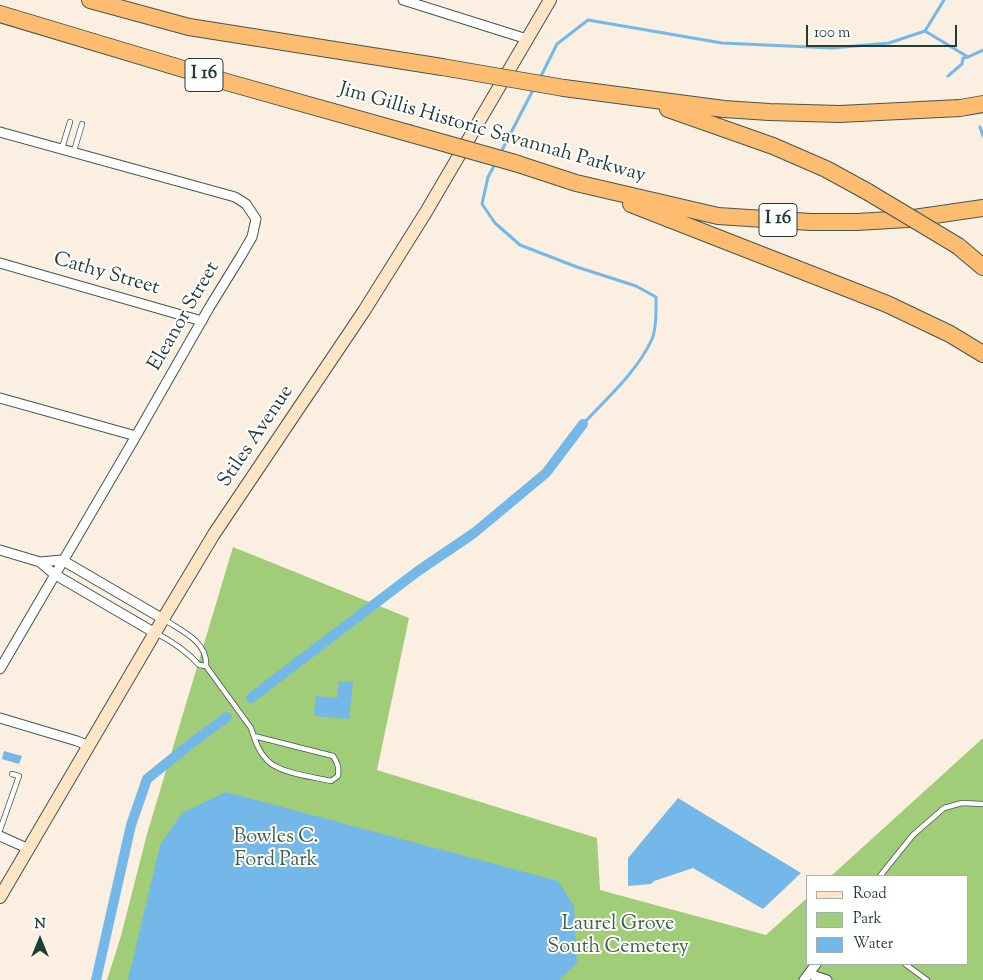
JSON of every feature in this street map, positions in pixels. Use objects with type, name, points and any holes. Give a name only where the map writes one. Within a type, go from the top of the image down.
[{"type":"highway","name":"Jim Gillis Historic Savannah Parkway","points":[[90,0],[189,27],[638,99],[724,109],[840,114],[960,108],[983,104]]},
{"type":"highway","name":"Jim Gillis Historic Savannah Parkway","points":[[0,14],[230,83],[576,182],[718,216],[811,222],[857,222],[907,219],[983,208]]},
{"type":"highway","points":[[638,99],[773,146],[826,170],[868,192],[958,246],[983,267]]},
{"type":"highway","points":[[576,182],[887,304],[950,334],[983,354]]},
{"type":"street","points":[[402,0],[527,39]]},
{"type":"street","name":"Stiles Avenue","points":[[0,898],[214,534],[364,311],[417,227],[550,0]]},
{"type":"street","name":"Eleanor Street","points":[[0,132],[235,196],[246,204],[256,219],[252,237],[0,668]]},
{"type":"street","name":"Cathy Street","points":[[0,263],[202,321]]},
{"type":"street","points":[[0,398],[136,436]]},
{"type":"street","points":[[0,550],[40,562],[62,560],[163,619]]},
{"type":"street","points":[[40,562],[54,574],[155,633]]},
{"type":"street","points":[[0,718],[77,740],[89,746]]},
{"type":"street","points":[[0,836],[29,849]]},
{"type":"street","points":[[815,965],[807,977],[827,980]]},
{"type":"lane","points":[[62,148],[70,122]]},
{"type":"lane","points":[[74,151],[82,124]]},
{"type":"lane","points":[[163,619],[193,638],[202,648],[207,661],[206,666],[252,728],[254,736],[259,749],[268,762],[282,769],[331,781],[338,776],[339,768],[333,756],[254,736]]},
{"type":"lane","points":[[155,633],[173,642],[190,655],[199,666],[206,666]]},
{"type":"lane","points":[[0,830],[19,776],[12,774]]},
{"type":"lane","points":[[881,875],[913,835],[944,808],[962,803],[983,804]]},
{"type":"lane","points":[[905,965],[927,980]]},
{"type":"green space","name":"Bowles C. Ford Park","points":[[233,547],[409,618],[377,770],[597,838],[600,890],[766,935],[806,899],[806,965],[968,965],[968,875],[832,875],[983,738],[983,980],[107,980],[121,936],[147,834]]},
{"type":"water","points":[[339,681],[353,682],[349,719],[314,716],[316,696],[337,698]]},
{"type":"water","points":[[4,751],[22,756],[19,764],[2,759]]},
{"type":"water","points":[[226,792],[558,881],[574,906],[577,963],[559,980],[128,980],[160,845],[182,813]]},
{"type":"water","points":[[678,798],[801,873],[763,909],[693,868],[654,881],[651,884],[628,886],[628,858]]},
{"type":"waterway","points":[[540,78],[557,44],[588,20],[722,43],[832,48],[889,43],[925,31],[944,0]]},
{"type":"waterway","points":[[925,31],[968,57],[983,50]]},
{"type":"waterway","points":[[948,76],[962,64],[963,58],[968,57]]},
{"type":"waterway","points":[[500,154],[534,88]]},
{"type":"waterway","points":[[980,127],[983,136]]},
{"type":"waterway","points":[[495,164],[488,177],[482,204],[495,223],[520,245],[577,267],[636,286],[656,297],[655,329],[646,351],[630,374],[583,424]]},
{"type":"waterway","points":[[251,698],[418,571],[474,533],[546,473],[583,424]]},
{"type":"waterway","points":[[96,980],[131,825],[147,779],[227,717]]},
{"type":"park label","name":"Laurel Grove South Cemetery","points":[[618,938]]}]
